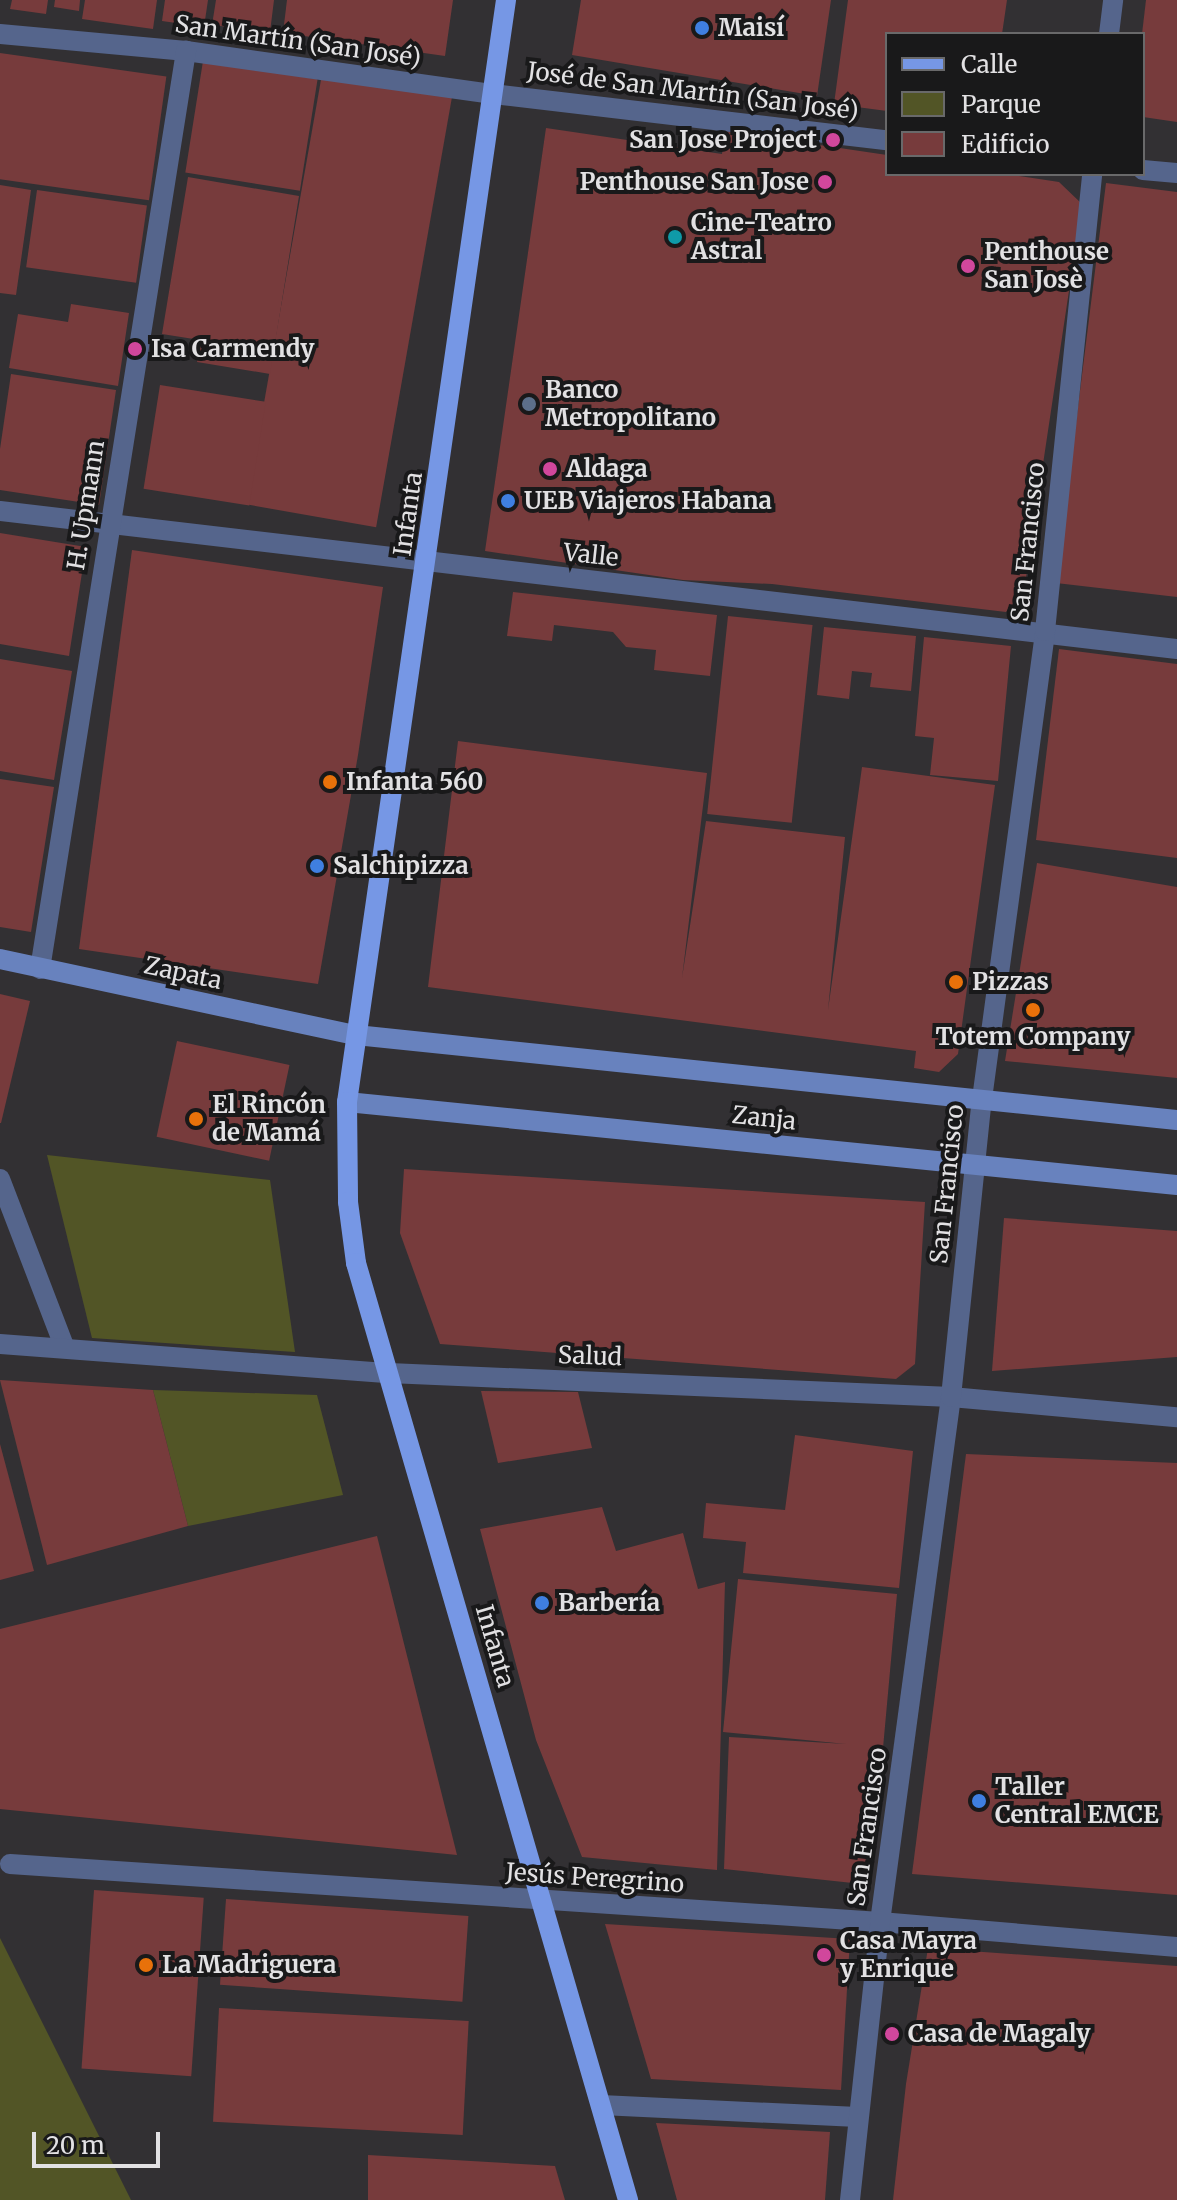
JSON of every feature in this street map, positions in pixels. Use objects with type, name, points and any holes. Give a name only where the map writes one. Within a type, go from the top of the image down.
[{"type":"main road","name":"Infanta","points":[[506,0],[347,1102],[348,1202],[356,1263],[628,2200]]},
{"type":"main road","name":"Zapata","points":[[0,959],[356,1035]]},
{"type":"main road","name":"Zanja","points":[[356,1035],[1177,1120]]},
{"type":"main road","name":"Zanja","points":[[347,1102],[1177,1185]]},
{"type":"street","points":[[1109,32],[1113,0]]},
{"type":"street","name":"San Martín (San José)","points":[[0,34],[186,51],[493,94]]},
{"type":"street","name":"H. Upmann","points":[[40,969],[186,51]]},
{"type":"street","name":"José de San Martín (San José)","points":[[493,94],[885,140]]},
{"type":"street","points":[[1145,170],[1177,173]]},
{"type":"street","name":"San Francisco","points":[[850,2200],[880,1922],[951,1397],[982,1099],[1045,631],[1092,176]]},
{"type":"street","name":"Valle","points":[[0,511],[427,563],[1045,631],[1177,649]]},
{"type":"street","points":[[0,1179],[65,1348]]},
{"type":"street","name":"Salud","points":[[0,1344],[389,1373],[951,1397],[1177,1417]]},
{"type":"street","name":"Jesús Peregrino","points":[[10,1864],[880,1922],[1177,1947]]},
{"type":"street","points":[[601,2105],[858,2117]]},
{"type":"green space","points":[[47,1155],[270,1180],[295,1352],[92,1338]]},
{"type":"green space","points":[[153,1390],[317,1395],[343,1495],[188,1526]]},
{"type":"green space","points":[[0,1938],[131,2200],[0,2200]]},
{"type":"building","points":[[12,0],[48,0],[46,14],[10,9]]},
{"type":"building","points":[[55,0],[80,0],[79,11],[54,7]]},
{"type":"building","points":[[85,0],[157,0],[153,29],[82,19]]},
{"type":"building","points":[[165,0],[208,0],[204,27],[162,21]]},
{"type":"building","points":[[216,0],[274,0],[270,32],[212,25]]},
{"type":"building","points":[[287,0],[453,0],[445,56],[283,33]]},
{"type":"building","name":"Maisí","points":[[581,0],[831,0],[817,96],[572,55]]},
{"type":"building","points":[[848,0],[1007,0],[1002,32],[885,32],[885,111],[834,104]]},
{"type":"building","points":[[1146,0],[1177,0],[1177,122],[1145,117],[1145,32],[1142,32]]},
{"type":"building","points":[[0,53],[166,76],[149,200],[0,179]]},
{"type":"building","points":[[203,61],[318,79],[300,191],[185,173]]},
{"type":"building","points":[[322,74],[452,97],[376,527],[246,504]]},
{"type":"building","points":[[546,128],[722,154],[725,131],[885,155],[885,176],[1019,176],[1059,182],[1082,204],[1024,591],[1006,612],[772,584],[683,580],[485,551]]},
{"type":"building","points":[[188,177],[299,196],[270,374],[197,362],[200,340],[162,334]]},
{"type":"building","points":[[1106,183],[1177,192],[1177,597],[1056,583]]},
{"type":"building","points":[[0,185],[31,190],[16,295],[0,293]]},
{"type":"building","points":[[37,190],[147,205],[136,283],[26,267]]},
{"type":"building","points":[[71,304],[129,313],[118,386],[9,368],[18,314],[68,322]]},
{"type":"building","points":[[11,374],[116,390],[99,505],[0,490],[0,449]]},
{"type":"building","points":[[160,385],[266,402],[249,505],[144,489]]},
{"type":"building","points":[[0,533],[86,547],[69,656],[0,644]]},
{"type":"building","points":[[132,550],[383,587],[358,755],[318,984],[79,949]]},
{"type":"building","points":[[513,592],[717,615],[710,676],[654,670],[656,650],[626,647],[613,632],[554,625],[552,641],[507,636]]},
{"type":"building","points":[[728,616],[813,625],[792,823],[707,814]]},
{"type":"building","points":[[824,627],[916,636],[911,691],[870,687],[872,673],[852,671],[849,699],[817,695]]},
{"type":"building","points":[[924,637],[1011,646],[998,781],[930,775],[934,738],[915,736]]},
{"type":"building","points":[[1059,649],[1177,664],[1177,858],[1036,840]]},
{"type":"building","points":[[0,659],[72,671],[54,780],[0,771]]},
{"type":"building","points":[[458,741],[707,773],[682,978],[706,821],[845,837],[828,1010],[862,767],[995,785],[958,1054],[939,1072],[914,1068],[916,1051],[428,987]]},
{"type":"building","points":[[0,779],[54,787],[31,932],[0,927]]},
{"type":"building","points":[[1037,863],[1177,887],[1177,1078],[1005,1061]]},
{"type":"building","points":[[0,994],[30,1001],[1,1123],[0,1123]]},
{"type":"building","points":[[177,1041],[289,1065],[269,1161],[157,1137]]},
{"type":"building","points":[[404,1169],[925,1202],[915,1364],[896,1379],[440,1344],[400,1233]]},
{"type":"building","points":[[1004,1218],[1177,1231],[1177,1357],[992,1371]]},
{"type":"building","points":[[0,1380],[153,1390],[188,1526],[47,1565]]},
{"type":"building","points":[[481,1391],[578,1392],[592,1448],[498,1463]]},
{"type":"building","points":[[795,1435],[913,1451],[899,1588],[743,1573],[746,1542],[703,1538],[706,1503],[785,1510]]},
{"type":"building","points":[[0,1444],[34,1571],[0,1580]]},
{"type":"building","points":[[966,1454],[1177,1463],[1177,1895],[912,1874]]},
{"type":"building","points":[[602,1507],[616,1551],[683,1533],[698,1589],[725,1582],[717,1870],[582,1857],[536,1740],[480,1529]]},
{"type":"building","points":[[377,1536],[457,1855],[0,1809],[0,1629]]},
{"type":"building","points":[[738,1579],[897,1594],[883,1748],[862,1884],[724,1869],[729,1737],[846,1744],[723,1732]]},
{"type":"building","points":[[94,1890],[204,1898],[191,2076],[82,2069]]},
{"type":"building","points":[[226,1899],[468,1916],[462,2002],[220,1985]]},
{"type":"building","points":[[605,1924],[850,1939],[841,2090],[651,2079]]},
{"type":"building","points":[[928,1948],[1177,1966],[1177,2200],[893,2200],[906,2084]]},
{"type":"building","points":[[219,2008],[469,2021],[463,2135],[213,2122]]},
{"type":"building","points":[[656,2123],[830,2132],[825,2200],[677,2200]]},
{"type":"building","points":[[368,2155],[555,2166],[565,2200],[368,2200]]},
{"type":"place","name":"Maisí","points":[[702,28]]},
{"type":"place","name":"San Jose Project","points":[[833,140]]},
{"type":"place","name":"Penthouse San Jose","points":[[825,182]]},
{"type":"place","name":"Cine-Teatro Astral","points":[[675,237]]},
{"type":"place","name":"Penthouse San Josè","points":[[968,266]]},
{"type":"place","name":"Isa Carmendy","points":[[135,349]]},
{"type":"place","name":"Banco Metropolitano","points":[[529,404]]},
{"type":"place","name":"Aldaga","points":[[550,469]]},
{"type":"place","name":"UEB Viajeros Habana","points":[[508,501]]},
{"type":"place","name":"Infanta 560","points":[[330,782]]},
{"type":"place","name":"Salchipizza","points":[[317,866]]},
{"type":"place","name":"Pizzas","points":[[956,982]]},
{"type":"place","name":"Totem Company","points":[[1033,1010]]},
{"type":"place","name":"El Rincón de Mamá","points":[[196,1119]]},
{"type":"place","name":"Barbería","points":[[542,1603]]},
{"type":"place","name":"Taller Central EMCE","points":[[979,1801]]},
{"type":"place","name":"Casa Mayra y Enrique","points":[[824,1955]]},
{"type":"place","name":"La Madriguera","points":[[146,1965]]},
{"type":"place","name":"Casa de Magaly","points":[[892,2034]]}]
